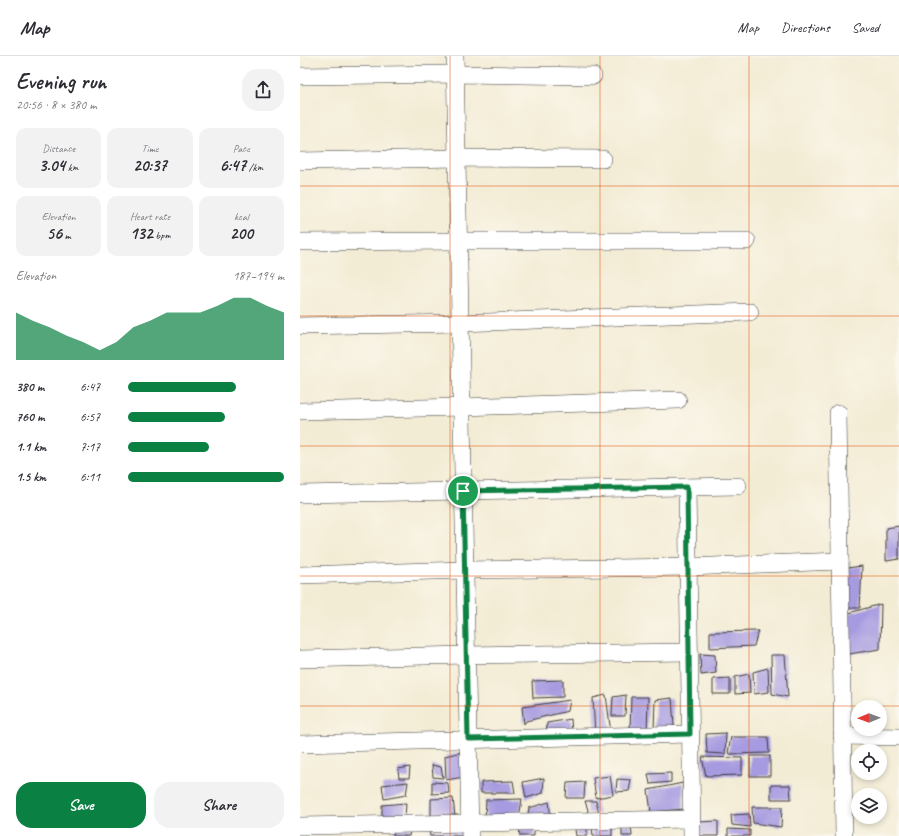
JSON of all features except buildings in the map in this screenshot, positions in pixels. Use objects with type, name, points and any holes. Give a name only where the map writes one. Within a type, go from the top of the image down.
[{"type":"street","points":[[455,56],[470,830]]},
{"type":"street","points":[[300,76],[455,74],[593,76]]},
{"type":"street","points":[[300,161],[457,158],[603,159]]},
{"type":"street","points":[[300,242],[458,240],[747,241]]},
{"type":"street","points":[[300,326],[460,323],[750,312]]},
{"type":"street","points":[[300,411],[462,408],[678,400]]},
{"type":"street","points":[[838,413],[844,836]]},
{"type":"street","points":[[300,494],[738,486]]},
{"type":"street","points":[[300,826],[470,830],[692,828],[687,487]]},
{"type":"street","points":[[300,575],[465,570],[688,567],[840,561]]},
{"type":"street","points":[[300,659],[689,652]]},
{"type":"street","points":[[300,744],[690,734]]},
{"type":"street","points":[[842,736],[899,737]]},
{"type":"route","points":[[687,487],[690,734],[468,739],[463,491],[687,487]]}]
